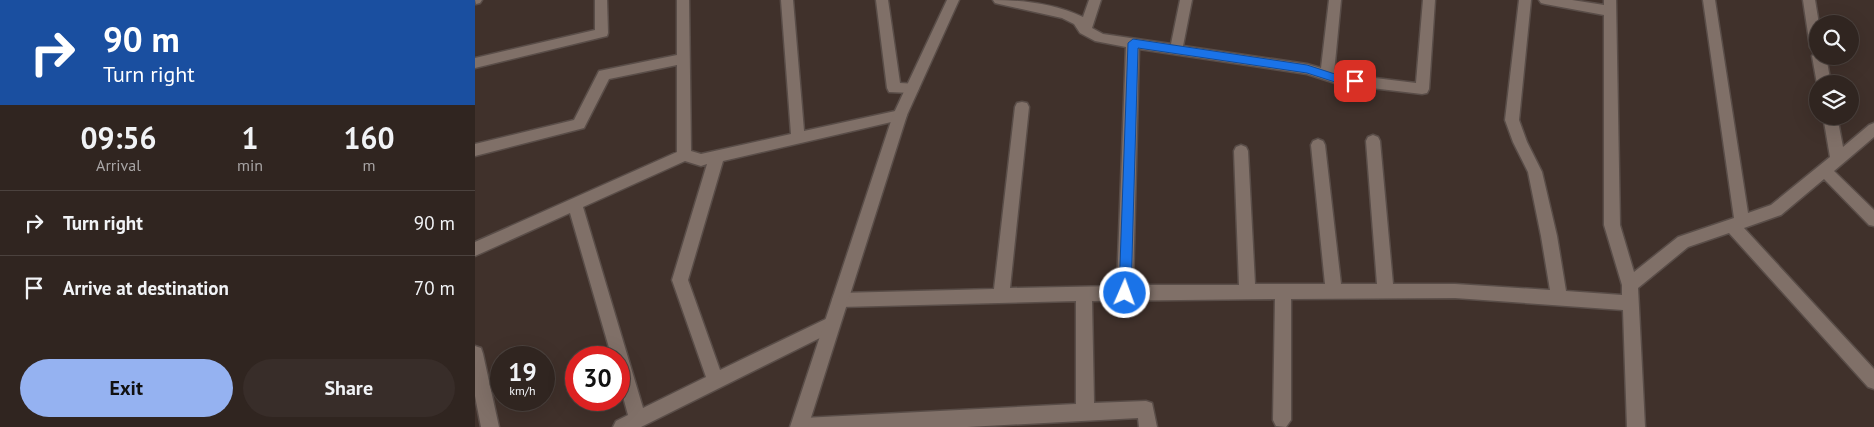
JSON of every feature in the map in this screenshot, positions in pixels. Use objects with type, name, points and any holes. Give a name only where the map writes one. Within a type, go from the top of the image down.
[{"type":"street","points":[[475,63],[601,33],[601,0]]},
{"type":"street","points":[[683,0],[684,155]]},
{"type":"street","points":[[787,0],[799,138]]},
{"type":"street","points":[[882,0],[894,88],[912,88]]},
{"type":"street","points":[[953,0],[900,115],[801,427],[1007,422],[1085,412],[1146,409],[1148,427]]},
{"type":"street","points":[[999,0],[1065,14],[1079,21],[1085,30],[1099,38],[1307,69],[1338,79],[1422,89],[1429,0]]},
{"type":"street","points":[[1085,30],[1095,0]]},
{"type":"street","points":[[1176,50],[1187,0]]},
{"type":"street","points":[[1327,76],[1335,0]]},
{"type":"street","points":[[1525,0],[1512,120],[1520,142],[1535,172],[1549,236],[1559,298]]},
{"type":"street","points":[[1545,0],[1610,6],[1612,225],[1630,285],[1636,427]]},
{"type":"street","points":[[1709,0],[1737,223],[1874,381]]},
{"type":"street","points":[[1809,0],[1812,15]]},
{"type":"street","points":[[1125,293],[1133,43]]},
{"type":"street","points":[[475,150],[579,124],[604,75],[684,58]]},
{"type":"street","points":[[1001,296],[1021,107]]},
{"type":"street","points":[[475,249],[684,155],[701,160],[900,115]]},
{"type":"street","points":[[1832,125],[1838,159]]},
{"type":"street","points":[[1630,285],[1683,242],[1775,210],[1874,129]]},
{"type":"street","points":[[1373,141],[1386,291]]},
{"type":"street","points":[[1318,145],[1334,292]]},
{"type":"street","points":[[1241,151],[1247,292]]},
{"type":"street","points":[[716,381],[680,280],[717,156]]},
{"type":"street","points":[[1824,170],[1874,220]]},
{"type":"street","points":[[575,204],[638,419]]},
{"type":"street","points":[[840,300],[1125,293],[1455,291],[1631,303]]},
{"type":"street","points":[[1282,420],[1283,292]]},
{"type":"street","points":[[1084,294],[1085,412]]},
{"type":"street","points":[[622,427],[833,324]]},
{"type":"street","points":[[475,354],[490,427]]},
{"type":"route","points":[[1125,293],[1133,43],[1307,69],[1338,79],[1355,81]]}]
